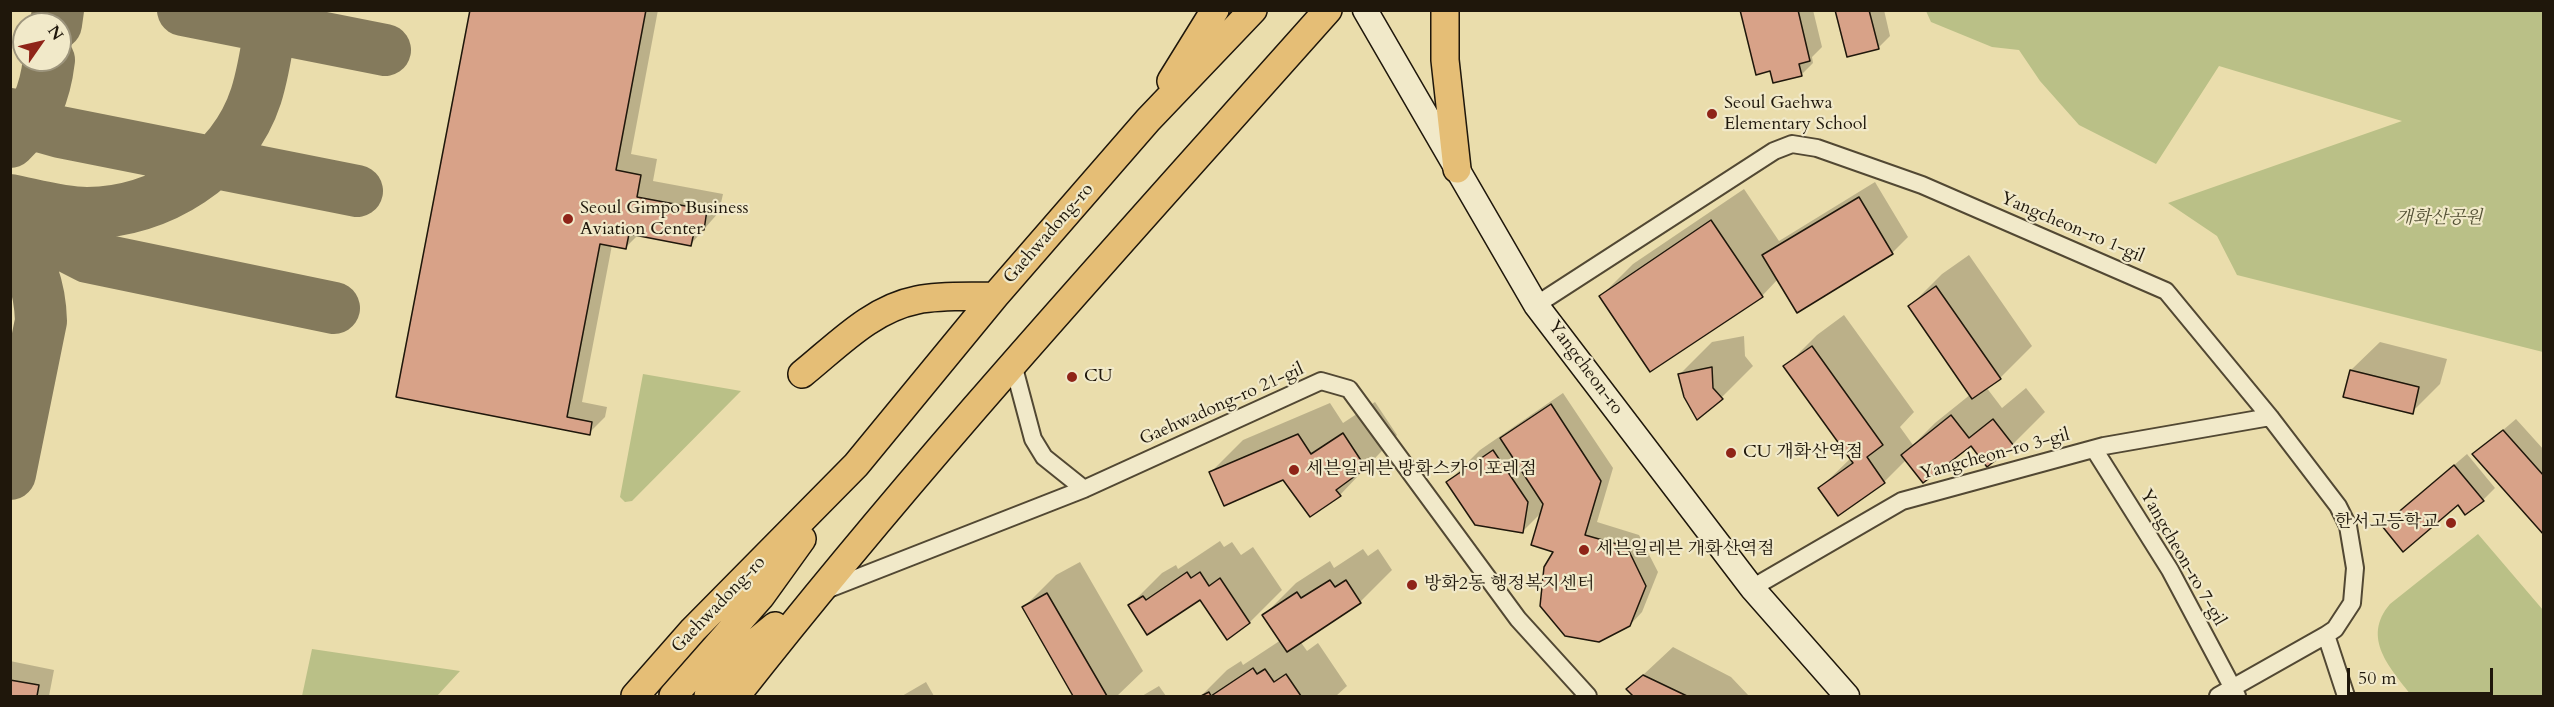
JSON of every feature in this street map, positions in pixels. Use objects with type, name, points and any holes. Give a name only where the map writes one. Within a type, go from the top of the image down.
[{"type":"main road","points":[[1148,120],[1215,10]]},
{"type":"main road","name":"Gaehwadong-ro","points":[[673,696],[761,596],[856,465],[995,296],[1148,120],[1253,10]]},
{"type":"main road","points":[[736,696],[817,593],[1013,364],[1328,10]]},
{"type":"main road","name":"Yangcheon-ro","points":[[1365,10],[1536,305],[1752,588],[1847,696]]},
{"type":"main road","points":[[1445,10],[1445,60],[1457,169]]},
{"type":"main road","points":[[802,374],[871,318],[892,308],[916,300],[995,296]]},
{"type":"main road","name":"Gaehwadong-ro","points":[[634,696],[693,630],[856,465]]},
{"type":"main road","points":[[708,696],[758,639],[817,593]]},
{"type":"street","name":"Yangcheon-ro 1-gil","points":[[1536,305],[1774,151],[1792,144],[1817,148],[1922,185],[2166,291],[2270,417],[2338,506],[2348,526],[2355,568],[2352,603],[2335,630],[2326,635]]},
{"type":"street","points":[[1013,364],[1033,439],[1044,457],[1084,489]]},
{"type":"street","name":"Gaehwadong-ro 21-gil","points":[[817,593],[1084,489],[1321,381],[1349,389],[1518,619],[1588,696]]},
{"type":"street","name":"Yangcheon-ro 3-gil","points":[[1752,588],[1902,501],[2094,449],[2270,417]]},
{"type":"street","name":"Yangcheon-ro 7-gil","points":[[2094,449],[2170,570],[2229,694],[2326,635]]},
{"type":"street","points":[[2326,635],[2346,696]]},
{"type":"green space","name":"개화산공원","points":[[1926,11],[2543,11],[2543,352],[2237,275],[2217,236],[2168,203],[2402,121],[2219,66],[2156,164],[2079,125],[2040,81],[2019,50],[1992,47],[1931,22]]},
{"type":"green space","points":[[643,374],[741,391],[632,501],[625,502],[620,497]]},
{"type":"green space","points":[[2478,534],[2543,610],[2543,696],[2412,696],[2395,675],[2382,652],[2378,641],[2378,629],[2382,617],[2390,604]]},
{"type":"green space","points":[[312,649],[460,671],[437,696],[302,696]]},
{"type":"building","name":"Seoul Gimpo Business Aviation Center","points":[[470,10],[646,10],[616,170],[641,175],[637,197],[707,210],[704,230],[695,228],[691,246],[629,234],[626,249],[600,244],[567,417],[592,422],[590,435],[396,397]]},
{"type":"building","points":[[1740,10],[1798,10],[1810,61],[1799,64],[1802,76],[1773,83],[1770,71],[1756,75]]},
{"type":"building","points":[[1835,10],[1869,10],[1879,49],[1847,57]]},
{"type":"building","points":[[1859,197],[1893,254],[1797,313],[1762,255]]},
{"type":"building","points":[[1711,220],[1763,297],[1650,372],[1599,296]]},
{"type":"building","points":[[1936,286],[2001,379],[1972,399],[1908,306]]},
{"type":"building","points":[[1812,346],[1883,445],[1867,457],[1885,483],[1838,516],[1818,488],[1853,463],[1783,366]]},
{"type":"building","points":[[1712,367],[1713,388],[1723,399],[1697,420],[1684,397],[1678,374]]},
{"type":"building","points":[[2350,370],[2419,387],[2413,414],[2343,397]]},
{"type":"building","points":[[1551,404],[1601,481],[1585,535],[1627,547],[1646,586],[1630,626],[1599,642],[1565,636],[1540,606],[1544,567],[1553,552],[1531,545],[1543,504],[1500,438]]},
{"type":"building","points":[[1951,415],[1969,438],[1993,419],[2014,446],[1987,467],[1971,446],[1923,483],[1901,455]]},
{"type":"building","points":[[2503,430],[2544,476],[2544,535],[2472,454]]},
{"type":"building","points":[[1343,433],[1366,468],[1336,490],[1341,496],[1310,517],[1283,480],[1224,506],[1209,472],[1298,434],[1311,454]]},
{"type":"building","points":[[1493,450],[1528,502],[1523,533],[1475,525],[1446,482]]},
{"type":"building","points":[[2454,465],[2484,501],[2465,515],[2458,505],[2403,552],[2382,526]]},
{"type":"building","points":[[1187,572],[1191,578],[1200,572],[1209,586],[1220,578],[1250,623],[1227,640],[1200,600],[1147,635],[1128,605],[1143,596],[1146,600]]},
{"type":"building","points":[[1330,580],[1335,587],[1346,580],[1361,603],[1287,652],[1262,615],[1297,592],[1301,598]]},
{"type":"building","points":[[1047,593],[1107,696],[1073,696],[1022,607]]},
{"type":"building","points":[[1253,668],[1257,674],[1265,669],[1274,682],[1286,674],[1301,696],[1211,696]]},
{"type":"building","points":[[1643,675],[1687,696],[1633,696],[1626,689]]},
{"type":"building","points":[[10,680],[39,685],[37,696],[10,696]]},
{"type":"taxiway","points":[[183,10],[385,50]]},
{"type":"taxiway","points":[[10,200],[68,212],[114,211],[141,204],[190,181],[212,164],[230,144],[245,121],[259,85],[273,10]]},
{"type":"taxiway","points":[[10,142],[26,124],[37,105],[47,72]]},
{"type":"taxiway","points":[[10,114],[28,123],[60,132],[357,191]]},
{"type":"taxiway","points":[[13,205],[45,235],[88,257],[334,308]]},
{"type":"taxiway","points":[[10,233],[33,274],[39,296],[41,321],[10,474]]},
{"type":"place","name":"Seoul Gaehwa Elementary School","points":[[1712,114]]},
{"type":"place","name":"Seoul Gimpo Business Aviation Center","points":[[568,219]]},
{"type":"place","name":"CU","points":[[1072,377]]},
{"type":"place","name":"CU 개화산역점","points":[[1731,453]]},
{"type":"place","name":"세븐일레븐 방화스카이포레점","points":[[1294,470]]},
{"type":"place","name":"한서고등학교","points":[[2451,523]]},
{"type":"place","name":"세븐일레븐 개화산역점","points":[[1584,550]]},
{"type":"place","name":"방화2동 행정복지센터","points":[[1412,585]]}]
